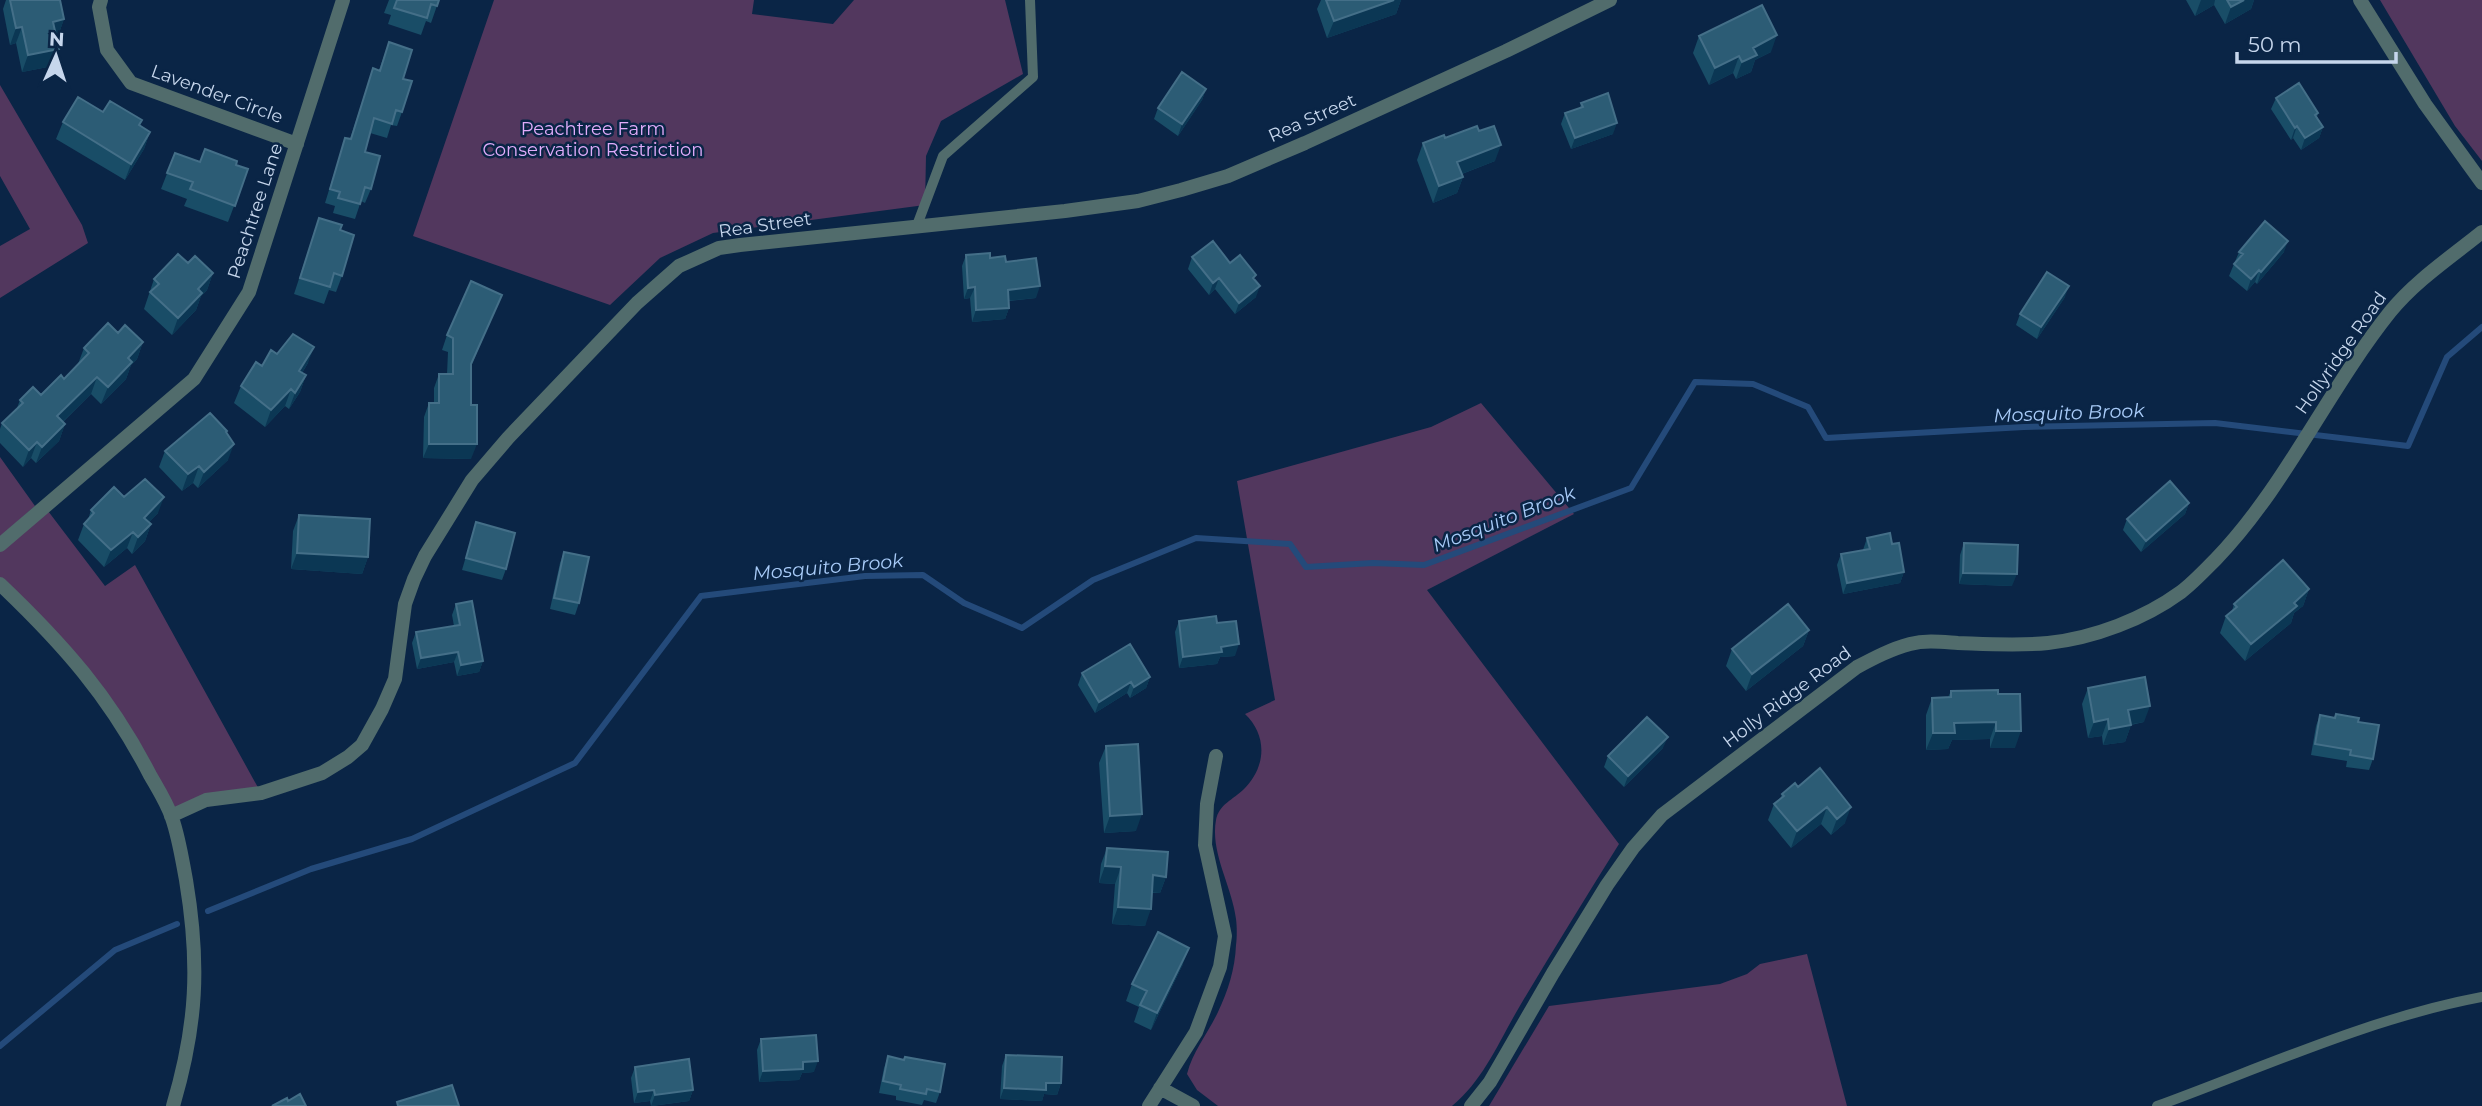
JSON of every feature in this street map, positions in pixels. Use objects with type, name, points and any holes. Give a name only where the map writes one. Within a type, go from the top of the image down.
[{"type":"street","name":"Lavender Circle","points":[[101,0],[99,7],[107,50],[131,83],[297,144]]},
{"type":"street","name":"Peachtree Lane","points":[[0,545],[194,379],[249,292],[343,0]]},
{"type":"street","name":"Rea Street","points":[[172,816],[206,800],[261,793],[322,773],[362,745],[395,679],[405,604],[414,579],[425,556],[472,480],[620,319],[679,266],[719,248],[1138,201],[1228,176],[1481,63],[1610,0]]},
{"type":"street","points":[[2360,0],[2425,104],[2482,183]]},
{"type":"street","name":"Hollyridge Road","points":[[2300,446],[2391,311],[2428,276],[2482,232]]},
{"type":"street","name":"Holly Ridge Road","points":[[1471,1106],[1490,1082],[1607,885],[1633,848],[1662,815],[1792,715],[1857,667],[1880,654],[1910,644],[1932,641],[2048,643],[2072,639],[2108,629],[2181,592],[2232,542],[2266,499],[2300,446]]},
{"type":"street","points":[[0,584],[48,631],[89,677],[137,750],[172,816],[184,872],[195,953],[195,999],[191,1031],[173,1106]]},
{"type":"street","points":[[1149,1106],[1196,1032],[1220,967],[1225,936],[1205,845],[1207,804],[1216,756]]},
{"type":"street","points":[[1160,1088],[1194,1106]]},
{"type":"lane","points":[[916,228],[943,156],[1033,76],[1030,0]]},
{"type":"lane","points":[[2157,1106],[2371,1027],[2454,1003],[2482,998]]},
{"type":"green space","name":"Peachtree Farm Conservation Restriction","points":[[494,0],[754,0],[752,14],[833,24],[854,0],[1005,0],[1023,74],[941,121],[926,156],[925,205],[713,233],[660,258],[610,305],[413,236]]},
{"type":"green space","points":[[2380,0],[2482,0],[2482,161],[2455,126]]},
{"type":"green space","points":[[0,85],[82,225],[88,243],[0,298],[0,246],[30,229],[0,176]]},
{"type":"green space","points":[[1481,403],[1574,514],[1427,590],[1619,844],[1513,1017],[1491,1058],[1473,1084],[1452,1106],[1218,1106],[1197,1090],[1187,1074],[1225,996],[1235,954],[1236,919],[1216,845],[1216,820],[1223,806],[1251,780],[1260,761],[1261,742],[1258,732],[1245,714],[1275,700],[1237,481],[1431,427]]},
{"type":"green space","points":[[0,457],[35,506],[0,537]]},
{"type":"green space","points":[[45,507],[105,586],[135,565],[261,793],[171,816],[109,705],[0,584],[0,545]]},
{"type":"green space","points":[[1807,954],[1847,1106],[1489,1106],[1549,1006],[1720,984],[1747,974],[1760,964]]},
{"type":"building","points":[[10,0],[60,0],[64,19],[53,22],[59,49],[28,55],[22,27],[16,28]]},
{"type":"building","points":[[397,0],[439,0],[437,6],[431,4],[427,18],[394,8]]},
{"type":"building","points":[[1326,0],[1394,0],[1334,21]]},
{"type":"building","points":[[2227,0],[2244,0],[2231,7]]},
{"type":"building","points":[[1762,5],[1777,35],[1753,48],[1757,55],[1742,62],[1739,56],[1715,68],[1699,36]]},
{"type":"building","points":[[389,42],[412,50],[403,79],[412,81],[402,112],[396,110],[392,124],[374,118],[365,152],[380,156],[371,189],[365,187],[360,204],[338,198],[340,192],[330,189],[345,138],[351,139],[373,68],[380,71]]},
{"type":"building","points":[[1182,72],[1206,89],[1182,124],[1158,108]]},
{"type":"building","points":[[2299,83],[2318,113],[2315,115],[2323,127],[2305,138],[2297,126],[2295,128],[2276,98]]},
{"type":"building","points":[[1608,93],[1617,123],[1575,138],[1565,113],[1583,107],[1581,103]]},
{"type":"building","points":[[78,97],[103,112],[110,101],[142,120],[139,125],[150,132],[131,164],[63,122]]},
{"type":"building","points":[[1477,126],[1479,131],[1494,126],[1501,145],[1457,162],[1463,177],[1439,186],[1423,143]]},
{"type":"building","points":[[205,149],[237,161],[236,165],[248,169],[235,206],[190,189],[193,182],[167,173],[175,153],[200,162]]},
{"type":"building","points":[[319,218],[342,225],[340,230],[354,235],[342,276],[334,273],[330,287],[300,278]]},
{"type":"building","points":[[2265,221],[2288,241],[2261,272],[2259,270],[2251,279],[2234,264],[2243,254],[2239,252]]},
{"type":"building","points":[[1213,241],[1230,263],[1240,255],[1256,275],[1253,278],[1260,286],[1239,303],[1219,278],[1213,283],[1192,257]]},
{"type":"building","points":[[990,253],[990,258],[1005,256],[1006,262],[1036,258],[1040,286],[1008,290],[1009,308],[976,310],[975,287],[968,288],[966,255]]},
{"type":"building","points":[[178,254],[188,263],[195,256],[213,273],[198,289],[202,293],[178,318],[150,292],[159,284],[154,279]]},
{"type":"building","points":[[2047,272],[2069,286],[2041,327],[2020,314]]},
{"type":"building","points":[[471,281],[502,295],[471,364],[471,405],[477,405],[477,444],[429,444],[429,403],[439,403],[439,374],[453,374],[453,338],[447,335]]},
{"type":"building","points":[[108,323],[118,333],[125,325],[143,342],[128,358],[132,362],[108,387],[97,377],[57,416],[65,424],[42,447],[37,442],[29,450],[2,423],[23,403],[20,400],[33,387],[41,395],[61,375],[64,379],[89,353],[84,348]]},
{"type":"building","points":[[293,334],[314,347],[299,371],[306,375],[295,393],[291,389],[271,410],[241,386],[256,362],[262,366],[271,350],[277,354]]},
{"type":"building","points":[[210,413],[227,431],[234,444],[204,472],[199,466],[188,474],[165,451]]},
{"type":"building","points":[[145,479],[164,497],[144,518],[151,524],[138,537],[133,532],[111,550],[84,524],[94,513],[91,510],[114,487],[124,497]]},
{"type":"building","points":[[2170,481],[2189,503],[2146,541],[2127,519]]},
{"type":"building","points":[[299,515],[370,519],[368,557],[297,553]]},
{"type":"building","points":[[476,522],[515,533],[506,569],[466,558]]},
{"type":"building","points":[[1890,533],[1892,544],[1899,543],[1904,572],[1847,583],[1841,554],[1870,549],[1867,538]]},
{"type":"building","points":[[1964,543],[2018,545],[2017,574],[1963,573]]},
{"type":"building","points":[[564,552],[589,557],[579,603],[554,598]]},
{"type":"building","points":[[2283,560],[2309,589],[2294,603],[2297,606],[2251,644],[2226,616],[2237,607],[2234,604]]},
{"type":"building","points":[[472,601],[483,661],[461,665],[458,652],[421,658],[416,632],[460,625],[456,604]]},
{"type":"building","points":[[1788,604],[1809,630],[1752,674],[1732,649]]},
{"type":"building","points":[[1216,616],[1217,623],[1236,621],[1239,644],[1221,647],[1222,652],[1183,657],[1179,621]]},
{"type":"building","points":[[1130,644],[1150,677],[1134,687],[1131,682],[1099,702],[1082,673]]},
{"type":"building","points":[[2145,677],[2150,706],[2128,710],[2131,725],[2109,729],[2108,719],[2094,722],[2088,688]]},
{"type":"building","points":[[1998,690],[1998,694],[2020,694],[2021,731],[1996,731],[1996,722],[1954,723],[1955,733],[1933,733],[1932,698],[1951,697],[1951,691]]},
{"type":"building","points":[[2336,714],[2359,718],[2358,722],[2379,725],[2373,759],[2350,755],[2351,750],[2315,744],[2320,715],[2335,718]]},
{"type":"building","points":[[1647,717],[1668,737],[1628,776],[1608,756]]},
{"type":"building","points":[[1138,744],[1142,814],[1110,816],[1106,746]]},
{"type":"building","points":[[1820,768],[1851,807],[1837,819],[1827,807],[1797,831],[1774,804],[1795,783],[1798,787]]},
{"type":"building","points":[[1107,848],[1168,852],[1166,877],[1153,875],[1151,909],[1118,907],[1121,867],[1105,866]]},
{"type":"building","points":[[1158,932],[1189,948],[1157,1013],[1140,1005],[1147,991],[1132,984]]},
{"type":"building","points":[[816,1035],[818,1061],[803,1062],[803,1069],[763,1071],[761,1039]]},
{"type":"building","points":[[1006,1055],[1062,1057],[1061,1083],[1046,1083],[1046,1090],[1004,1088]]},
{"type":"building","points":[[888,1056],[945,1064],[940,1092],[927,1089],[926,1094],[900,1089],[901,1085],[883,1081]]},
{"type":"building","points":[[689,1059],[693,1090],[655,1095],[654,1090],[638,1092],[635,1067]]},
{"type":"building","points":[[452,1085],[459,1106],[398,1106],[397,1102]]},
{"type":"building","points":[[300,1094],[306,1106],[272,1106],[287,1098],[288,1101]]},
{"type":"waterway","name":"Mosquito Brook","points":[[208,911],[311,869],[412,839],[575,763],[701,596],[865,576],[923,575],[964,603],[1022,628],[1093,580],[1196,538],[1290,544],[1306,567],[1373,563],[1424,565],[1631,488],[1695,382],[1753,384],[1808,407],[1826,438],[2024,427],[2215,423],[2408,446],[2447,357],[2482,327]]},
{"type":"waterway","name":"Mosquito Brook","points":[[0,1046],[115,950],[177,924]]}]
